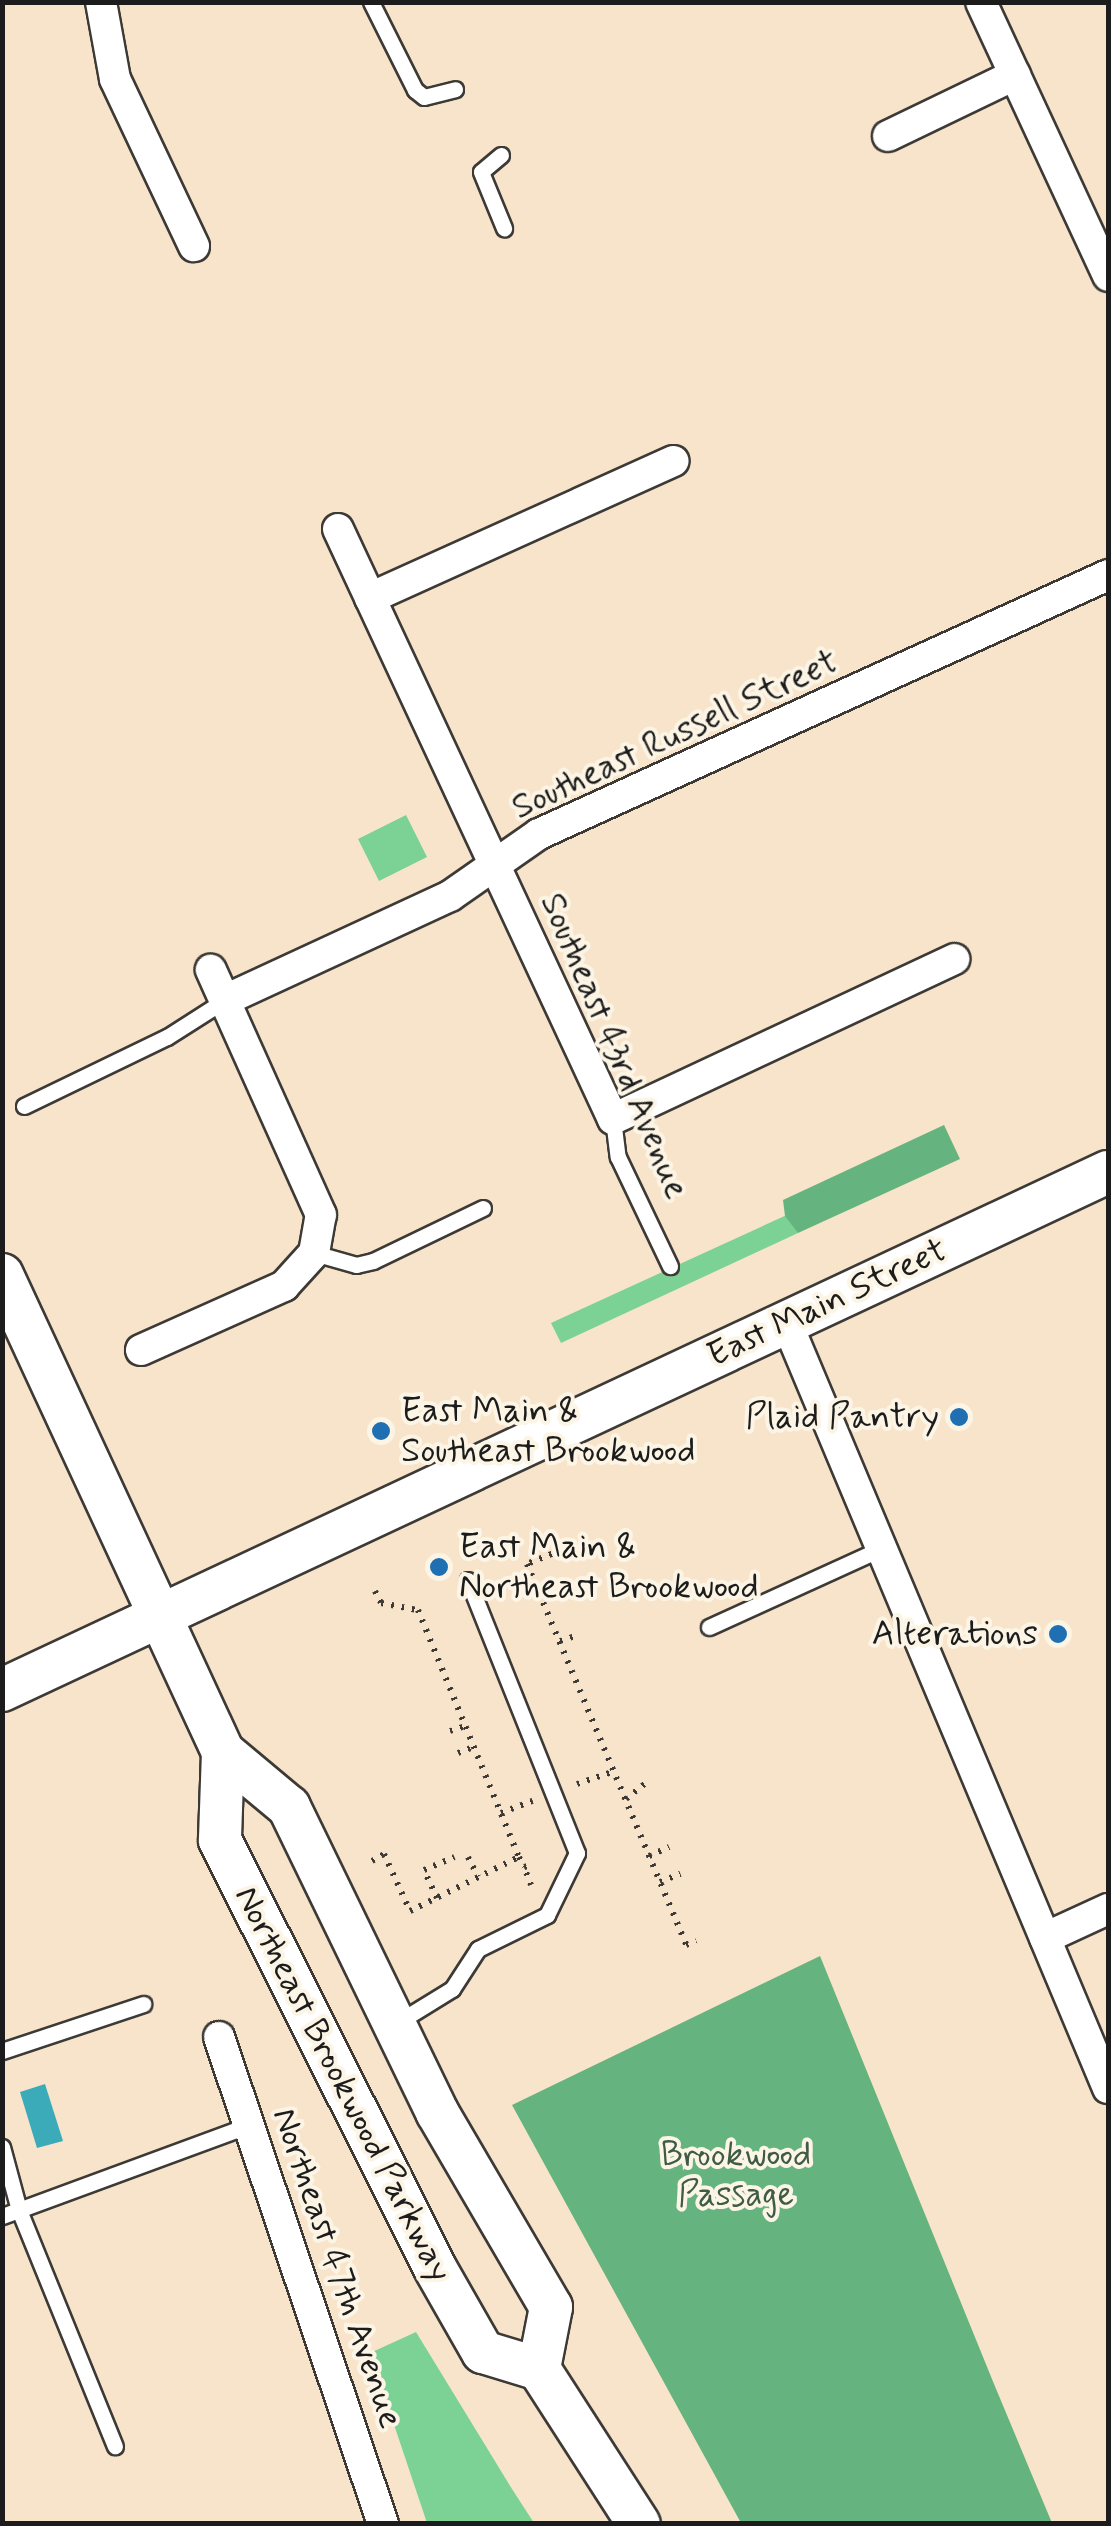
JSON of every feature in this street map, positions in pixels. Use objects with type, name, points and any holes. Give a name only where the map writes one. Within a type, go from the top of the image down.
[{"type":"main road","name":"East Main Street","points":[[2,1690],[1108,1172]]},
{"type":"main road","name":"Northeast Brookwood Parkway","points":[[2,1274],[222,1752],[220,1840],[362,2128],[483,2352],[540,2369],[550,2306],[393,2026],[289,1806],[222,1752]]},
{"type":"main road","points":[[540,2369],[639,2524]]},
{"type":"street","points":[[101,2],[115,79],[194,246]]},
{"type":"street","points":[[981,2],[1108,276]]},
{"type":"street","points":[[888,136],[1014,74]]},
{"type":"street","points":[[370,598],[672,461]]},
{"type":"street","name":"Southeast 43rd Avenue","points":[[338,529],[612,1119]]},
{"type":"street","name":"Southeast Russell Street","points":[[226,1000],[450,896],[539,834],[1108,575]]},
{"type":"street","points":[[612,1119],[954,959]]},
{"type":"street","points":[[141,1350],[284,1286],[314,1253],[321,1215],[211,970]]},
{"type":"street","points":[[786,1321],[1108,2088]]},
{"type":"street","points":[[1045,1938],[1108,1910]]},
{"type":"street","name":"Northeast 47th Avenue","points":[[219,2037],[383,2524]]},
{"type":"lane","points":[[371,2],[415,90],[424,97],[455,88]]},
{"type":"lane","points":[[501,155],[481,172],[504,228]]},
{"type":"lane","points":[[24,1106],[167,1037],[226,1000]]},
{"type":"lane","name":"Southeast 43rd Avenue","points":[[612,1119],[618,1158],[670,1266]]},
{"type":"lane","points":[[314,1253],[356,1265],[372,1261],[483,1208]]},
{"type":"lane","points":[[709,1627],[882,1548]]},
{"type":"lane","points":[[393,2026],[452,1989],[478,1949],[547,1914],[577,1853],[468,1580]]},
{"type":"lane","points":[[2,2051],[143,2004]]},
{"type":"lane","points":[[10,2213],[249,2125]]},
{"type":"lane","points":[[2,2147],[10,2213],[116,2446]]},
{"type":"path","points":[[571,1546],[527,1564],[686,1944],[696,1942]]},
{"type":"path","points":[[375,1590],[382,1603],[418,1610],[533,1890]]},
{"type":"path","points":[[560,1641],[578,1635]]},
{"type":"path","points":[[450,1731],[465,1726]]},
{"type":"path","points":[[597,1731],[609,1727]]},
{"type":"path","points":[[458,1753],[474,1747]]},
{"type":"path","points":[[626,1799],[647,1782]]},
{"type":"path","points":[[649,1856],[669,1847]]},
{"type":"path","points":[[372,1861],[384,1854],[410,1911],[519,1857]]},
{"type":"path","points":[[437,1898],[424,1870],[454,1857]]},
{"type":"path","points":[[468,1857],[478,1878]]},
{"type":"path","points":[[524,1868],[533,1865]]},
{"type":"path","points":[[660,1882],[680,1874]]},
{"type":"green space","points":[[406,815],[427,857],[379,881],[358,839]]},
{"type":"green space","points":[[944,1125],[960,1159],[798,1233],[785,1216],[783,1200]]},
{"type":"green space","points":[[789,1214],[798,1233],[561,1343],[551,1323]]},
{"type":"green space","name":"Brookwood Passage","points":[[820,1956],[1052,2523],[741,2523],[512,2105]]},
{"type":"green space","points":[[416,2332],[534,2523],[427,2523],[370,2353]]},
{"type":"water","points":[[45,2084],[63,2141],[37,2148],[20,2092]]},
{"type":"place","name":"Plaid Pantry","points":[[959,1417]]},
{"type":"place","name":"East Main & Southeast Brookwood","points":[[381,1431]]},
{"type":"place","name":"East Main & Northeast Brookwood","points":[[439,1567]]},
{"type":"place","name":"Alterations","points":[[1058,1634]]}]
